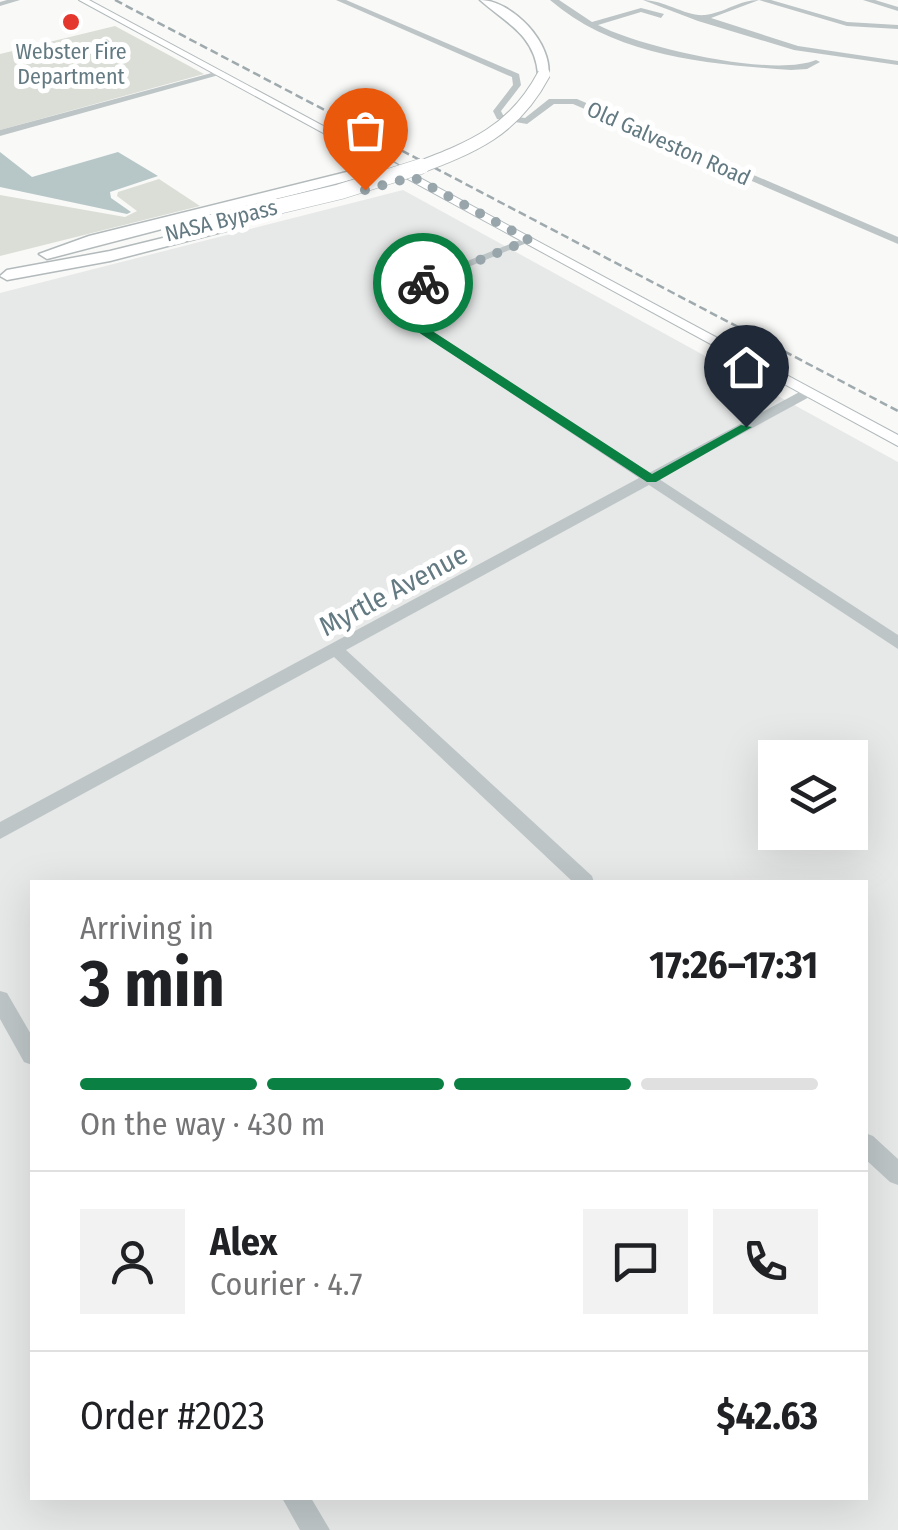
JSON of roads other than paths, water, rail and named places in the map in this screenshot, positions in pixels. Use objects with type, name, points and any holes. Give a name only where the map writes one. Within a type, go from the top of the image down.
[{"type":"highway","points":[[476,0],[523,38],[540,72]]},
{"type":"highway","points":[[485,0],[532,38],[541,52],[540,72]]},
{"type":"highway","name":"NASA Bypass","points":[[4,272],[388,177],[451,157],[495,134],[522,114],[537,96],[540,72]]},
{"type":"highway","points":[[4,272],[94,239],[391,165]]},
{"type":"highway","points":[[4,272],[110,256],[413,177]]},
{"type":"highway","points":[[280,192],[302,196],[303,206]]},
{"type":"main road","points":[[83,0],[898,441]]},
{"type":"street","points":[[0,4],[16,0]]},
{"type":"street","name":"Old Galveston Road","points":[[340,0],[516,76],[515,87],[497,111],[500,117],[527,121],[550,102],[574,101],[898,241]]},
{"type":"street","points":[[554,0],[590,25],[680,56],[805,68],[816,62]]},
{"type":"street","points":[[648,0],[797,48],[898,61]]},
{"type":"street","points":[[662,0],[702,16],[756,0]]},
{"type":"street","points":[[683,23],[740,0]]},
{"type":"street","points":[[764,0],[847,24],[898,28]]},
{"type":"street","points":[[867,0],[898,9]]},
{"type":"street","points":[[590,25],[641,10],[718,35]]},
{"type":"street","points":[[729,63],[734,50]]},
{"type":"street","points":[[0,133],[222,73]]},
{"type":"street","points":[[529,240],[396,294],[390,302],[396,312],[898,643]]},
{"type":"street","name":"Myrtle Avenue","points":[[0,832],[809,392]]},
{"type":"street","points":[[336,650],[583,880]]},
{"type":"street","points":[[0,1000],[30,1052]]},
{"type":"street","points":[[868,1147],[898,1174]]},
{"type":"street","points":[[297,1500],[316,1530]]},
{"type":"railway","points":[[115,0],[898,411]]},
{"type":"place","name":"Webster Fire Department","points":[[71,22]]}]
